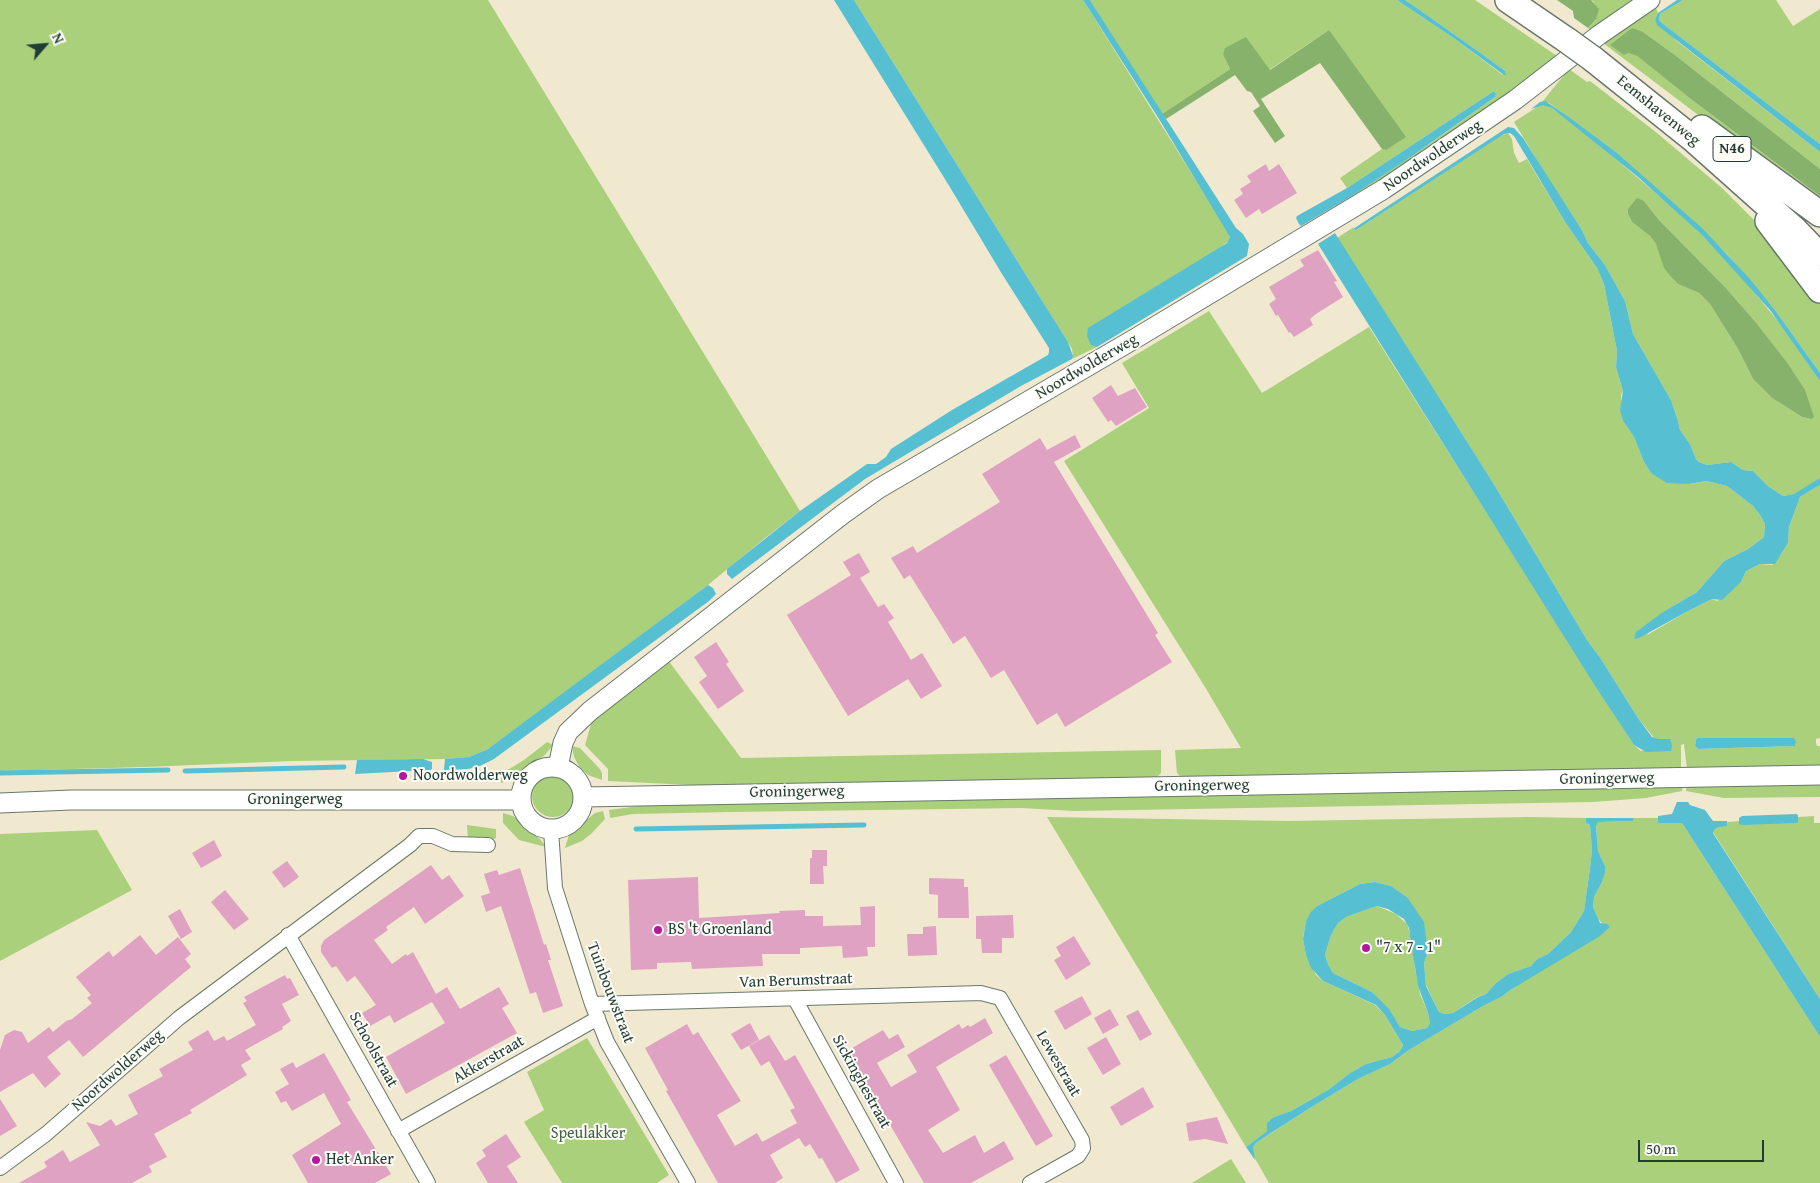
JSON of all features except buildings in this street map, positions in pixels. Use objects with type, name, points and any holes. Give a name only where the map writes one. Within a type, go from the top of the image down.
[{"type":"highway","name":"Eemshavenweg","points":[[1508,0],[1568,41],[1638,94],[1734,174],[1794,229],[1820,256]]},
{"type":"highway","name":"N46","points":[[1638,94],[1704,129],[1820,214]]},
{"type":"highway","name":"N46","points":[[1734,174],[1820,290]]},
{"type":"main road","name":"Noordwolderweg","points":[[558,767],[563,743],[568,732],[590,711],[842,514],[878,489],[1384,189],[1515,100],[1599,35],[1650,0]]},
{"type":"main road","points":[[546,767],[558,767],[571,773],[580,784],[583,797],[579,814],[574,820],[567,826],[551,830],[533,824],[526,817],[520,800],[521,788],[527,778],[536,770],[546,767]]},
{"type":"main road","name":"Groningerweg","points":[[583,797],[1820,775]]},
{"type":"main road","name":"Groningerweg","points":[[0,803],[71,800],[520,800]]},
{"type":"street","name":"Tuinbouwstraat","points":[[551,830],[555,888],[592,1004],[607,1042],[683,1181]]},
{"type":"street","name":"Noordwolderweg","points":[[0,1168],[46,1134],[179,1018],[410,845],[419,836],[432,836],[452,844],[488,845]]},
{"type":"street","name":"Schoolstraat","points":[[288,935],[428,1183]]},
{"type":"street","name":"Van Berumstraat","points":[[592,1004],[982,993],[1000,998]]},
{"type":"street","name":"Lewestraat","points":[[1000,998],[1082,1140],[1083,1148],[1078,1156],[1030,1183]]},
{"type":"street","name":"Sickinghestraat","points":[[795,999],[896,1183]]},
{"type":"street","name":"Akkerstraat","points":[[398,1131],[598,1018]]},
{"type":"green space","points":[[0,0],[488,0],[800,511],[708,585],[536,715],[488,749],[469,757],[0,771]]},
{"type":"green space","points":[[854,0],[1083,0],[1229,233],[1230,240],[1091,344],[1097,347],[1072,359],[1072,349],[1068,342]]},
{"type":"green space","points":[[1090,0],[1397,0],[1455,39],[1503,75],[1505,71],[1405,0],[1475,0],[1557,56],[1518,89],[1354,202],[1349,198],[1495,97],[1494,91],[1347,188],[1340,178],[1382,149],[1386,150],[1329,30],[1269,70],[1246,37],[1223,55],[1230,69],[1162,114]]},
{"type":"green space","points":[[1557,0],[1591,0],[1599,9],[1596,19],[1588,28],[1574,18],[1573,11]]},
{"type":"green space","points":[[1591,0],[1634,0],[1592,31],[1588,28],[1596,19],[1594,2]]},
{"type":"green space","points":[[1683,0],[1776,0],[1793,26],[1820,9],[1820,144],[1659,20],[1660,14]]},
{"type":"green space","points":[[1655,5],[1658,13],[1655,19],[1678,42],[1820,152],[1820,169],[1643,32],[1628,53],[1637,56],[1692,100],[1820,196],[1820,207],[1603,43]]},
{"type":"green space","points":[[1632,28],[1643,32],[1675,55],[1820,169],[1820,196],[1692,100],[1637,56],[1628,53],[1624,55],[1610,45]]},
{"type":"green space","points":[[1329,30],[1406,137],[1386,150],[1382,149],[1320,63],[1261,99],[1285,136],[1275,143],[1253,111],[1260,106],[1251,92],[1247,91],[1235,75],[1166,119],[1162,114],[1230,69],[1223,55],[1225,48],[1246,37],[1270,70]]},
{"type":"green space","points":[[1569,69],[1587,82],[1590,81],[1657,133],[1722,188],[1769,235],[1820,298],[1820,373],[1775,310],[1727,254],[1616,152],[1549,103],[1542,102]]},
{"type":"green space","points":[[1540,105],[1552,108],[1578,127],[1678,212],[1745,281],[1786,331],[1820,381],[1820,478],[1794,494],[1783,496],[1768,486],[1753,471],[1743,470],[1731,462],[1707,465],[1696,459],[1690,444],[1680,430],[1671,400],[1633,334],[1625,301],[1605,265],[1588,243],[1582,230],[1514,122]],"holes":[[[1644,201],[1659,220],[1725,287],[1753,319],[1811,419],[1802,417],[1772,398],[1753,379],[1738,349],[1710,304],[1699,293],[1678,284],[1673,279],[1656,244],[1650,236],[1632,222],[1628,214]]]},
{"type":"green space","points":[[1508,133],[1512,139],[1514,153],[1519,163],[1527,159],[1565,222],[1597,268],[1604,284],[1617,351],[1616,367],[1623,391],[1621,395],[1623,421],[1634,437],[1644,462],[1651,473],[1689,484],[1706,481],[1727,486],[1753,506],[1765,524],[1764,537],[1748,549],[1724,561],[1697,592],[1663,612],[1647,635],[1712,599],[1717,601],[1741,582],[1746,571],[1760,564],[1772,565],[1788,543],[1789,527],[1800,497],[1820,485],[1820,738],[1816,739],[1816,743],[1817,746],[1820,746],[1820,767],[1687,769],[1684,744],[1681,745],[1681,770],[1181,777],[1177,773],[1175,750],[1241,748],[1064,461],[1149,408],[1122,363],[1209,311],[1262,393],[1369,327],[1634,745],[1641,751],[1670,739],[1655,739],[1638,718],[1587,640],[1495,486],[1337,238],[1354,227],[1353,229],[1356,230],[1500,136]],"holes":[[[1696,740],[1796,744],[1794,746],[1698,749],[1695,746]]]},
{"type":"green space","points":[[1637,198],[1644,201],[1659,220],[1725,287],[1753,319],[1788,364],[1805,390],[1814,417],[1811,419],[1802,417],[1772,398],[1753,379],[1738,349],[1710,304],[1699,293],[1678,284],[1673,279],[1664,268],[1656,244],[1650,236],[1632,222],[1628,209]]},
{"type":"green space","points":[[668,660],[741,758],[1161,750],[1161,773],[1156,778],[741,785],[691,785],[608,781],[608,769],[585,745],[593,717]]},
{"type":"green space","points":[[547,742],[553,745],[545,755],[509,780],[501,783],[501,774],[524,760]]},
{"type":"green space","points":[[572,746],[580,748],[600,769],[602,780],[588,775],[580,768],[574,757]]},
{"type":"green space","points":[[557,775],[565,778],[571,784],[574,796],[571,808],[565,814],[549,817],[541,814],[535,808],[532,792],[535,784],[541,778]]},
{"type":"green space","points":[[1820,783],[1820,797],[1724,798],[1686,791],[1687,786]]},
{"type":"green space","points":[[1683,785],[1682,791],[1646,798],[1593,802],[1074,811],[1022,808],[731,812],[633,814],[610,818],[609,810],[670,802]]},
{"type":"green space","points":[[603,811],[605,819],[591,834],[582,841],[565,848],[569,835],[595,813]]},
{"type":"green space","points":[[503,813],[513,816],[522,822],[546,847],[519,840],[503,823]]},
{"type":"green space","points":[[1814,816],[1814,823],[1820,823],[1820,999],[1713,832],[1728,822],[1739,821],[1739,824],[1798,822],[1798,817]]},
{"type":"green space","points":[[1047,817],[1289,821],[1530,817],[1586,818],[1586,823],[1590,825],[1592,850],[1584,911],[1571,932],[1548,954],[1537,959],[1531,966],[1508,974],[1486,994],[1477,997],[1453,1013],[1445,1014],[1439,1012],[1426,985],[1424,963],[1428,952],[1407,897],[1391,886],[1375,882],[1360,884],[1317,906],[1306,921],[1303,938],[1306,955],[1316,975],[1323,981],[1375,1005],[1385,1015],[1403,1045],[1400,1051],[1392,1057],[1366,1064],[1350,1073],[1328,1090],[1291,1111],[1274,1117],[1267,1131],[1246,1147]]},
{"type":"green space","points":[[1634,818],[1658,818],[1658,823],[1682,823],[1820,1037],[1820,1183],[1269,1183],[1253,1155],[1253,1147],[1256,1143],[1358,1079],[1390,1064],[1409,1050],[1501,997],[1603,924],[1598,919],[1593,907],[1594,897],[1602,882],[1605,866],[1598,851],[1596,824],[1598,822],[1633,821]]},
{"type":"green space","points":[[467,825],[496,829],[496,838],[489,841],[468,839]]},
{"type":"green space","points":[[97,830],[132,890],[0,961],[0,834]]},
{"type":"green space","points":[[1377,906],[1396,914],[1407,924],[1413,943],[1420,994],[1430,1023],[1427,1028],[1412,1031],[1400,1027],[1388,1009],[1372,992],[1333,973],[1328,964],[1325,955],[1331,935],[1338,923],[1346,917]]},
{"type":"green space","name":"Speulakker","points":[[587,1038],[669,1175],[657,1183],[562,1183],[524,1122],[544,1110],[527,1072]]},
{"type":"green space","points":[[1231,1159],[1246,1183],[1192,1183]]},
{"type":"water","points":[[834,0],[854,0],[1068,342],[1073,356],[1072,359],[1021,386],[865,479],[732,579],[727,574],[727,569],[800,511],[867,464],[876,464],[886,457],[891,449],[952,410],[1048,355],[1049,352],[1049,348]]},
{"type":"water","points":[[1083,0],[1090,0],[1236,228],[1243,234],[1249,244],[1247,256],[1097,347],[1091,345],[1087,336],[1088,328],[1227,243],[1230,237],[1159,119]]},
{"type":"water","points":[[1397,0],[1405,0],[1411,4],[1505,71],[1506,75],[1504,75]]},
{"type":"water","points":[[1677,0],[1683,0],[1660,14],[1659,20],[1820,144],[1820,152],[1657,25],[1655,19],[1658,13]]},
{"type":"water","points":[[1494,91],[1495,97],[1412,156],[1352,196],[1301,226],[1299,224],[1297,216],[1347,188]]},
{"type":"water","points":[[1545,101],[1616,152],[1703,229],[1749,278],[1775,310],[1820,373],[1820,381],[1770,310],[1702,235],[1638,177],[1552,108],[1543,105],[1531,109],[1540,102]]},
{"type":"water","points":[[1508,127],[1514,128],[1523,138],[1582,230],[1588,243],[1605,265],[1625,301],[1633,334],[1671,400],[1680,430],[1690,444],[1696,459],[1707,465],[1731,462],[1743,470],[1753,471],[1768,486],[1783,496],[1794,494],[1820,478],[1820,485],[1800,497],[1789,527],[1788,543],[1775,564],[1760,564],[1746,571],[1741,582],[1722,600],[1712,599],[1639,638],[1634,639],[1636,632],[1663,612],[1697,592],[1724,561],[1748,549],[1764,537],[1765,524],[1753,506],[1727,486],[1706,481],[1689,484],[1667,483],[1651,473],[1644,462],[1634,437],[1623,421],[1620,410],[1623,391],[1616,367],[1617,351],[1604,284],[1597,268],[1565,222],[1514,136],[1510,133],[1504,134],[1356,230],[1353,229]]},
{"type":"water","points":[[1335,233],[1495,486],[1587,640],[1652,737],[1670,739],[1671,751],[1646,752],[1634,745],[1592,681],[1318,244]]},
{"type":"water","points":[[708,585],[713,588],[716,594],[709,601],[494,759],[480,766],[468,769],[444,770],[445,759],[469,757],[488,749]]},
{"type":"water","points":[[1698,738],[1794,738],[1796,742],[1795,746],[1698,749],[1695,746]]},
{"type":"water","points":[[423,759],[432,762],[432,769],[355,774],[357,760]]},
{"type":"water","points":[[1677,802],[1688,802],[1690,805],[1705,810],[1713,821],[1727,821],[1727,826],[1719,827],[1713,833],[1820,999],[1820,1037],[1682,823],[1658,823],[1658,816],[1672,814]]},
{"type":"water","points":[[1798,815],[1798,822],[1796,823],[1739,824],[1739,818],[1742,816]]},
{"type":"water","points":[[1586,818],[1634,818],[1633,821],[1598,822],[1596,826],[1598,851],[1605,866],[1605,872],[1594,897],[1593,907],[1600,923],[1607,924],[1610,927],[1600,936],[1501,997],[1409,1050],[1390,1064],[1358,1079],[1271,1133],[1253,1147],[1255,1160],[1246,1147],[1267,1131],[1267,1123],[1274,1117],[1291,1111],[1328,1090],[1350,1073],[1366,1064],[1392,1057],[1400,1051],[1403,1045],[1385,1015],[1376,1005],[1323,981],[1311,968],[1303,939],[1306,921],[1311,912],[1317,906],[1360,884],[1375,882],[1391,886],[1407,897],[1424,922],[1428,952],[1424,963],[1426,986],[1439,1012],[1445,1014],[1453,1013],[1486,994],[1508,974],[1531,966],[1537,959],[1548,954],[1571,932],[1584,911],[1590,868],[1592,850],[1590,825],[1586,823]],"holes":[[[1377,906],[1388,909],[1404,919],[1409,928],[1418,986],[1430,1023],[1427,1028],[1412,1031],[1400,1027],[1389,1009],[1372,992],[1333,973],[1325,955],[1331,935],[1338,923],[1346,917]]]},
{"type":"waterway","points":[[185,771],[344,767]]},
{"type":"waterway","points":[[0,773],[168,770]]},
{"type":"waterway","points":[[636,829],[864,825]]},
{"type":"place","name":"Noordwolderweg","points":[[403,776]]},
{"type":"place","name":"BS 't Groenland","points":[[658,930]]},
{"type":"place","name":"\"7 x 7 - 1\"","points":[[1366,948]]},
{"type":"place","name":"Het Anker","points":[[316,1160]]}]
